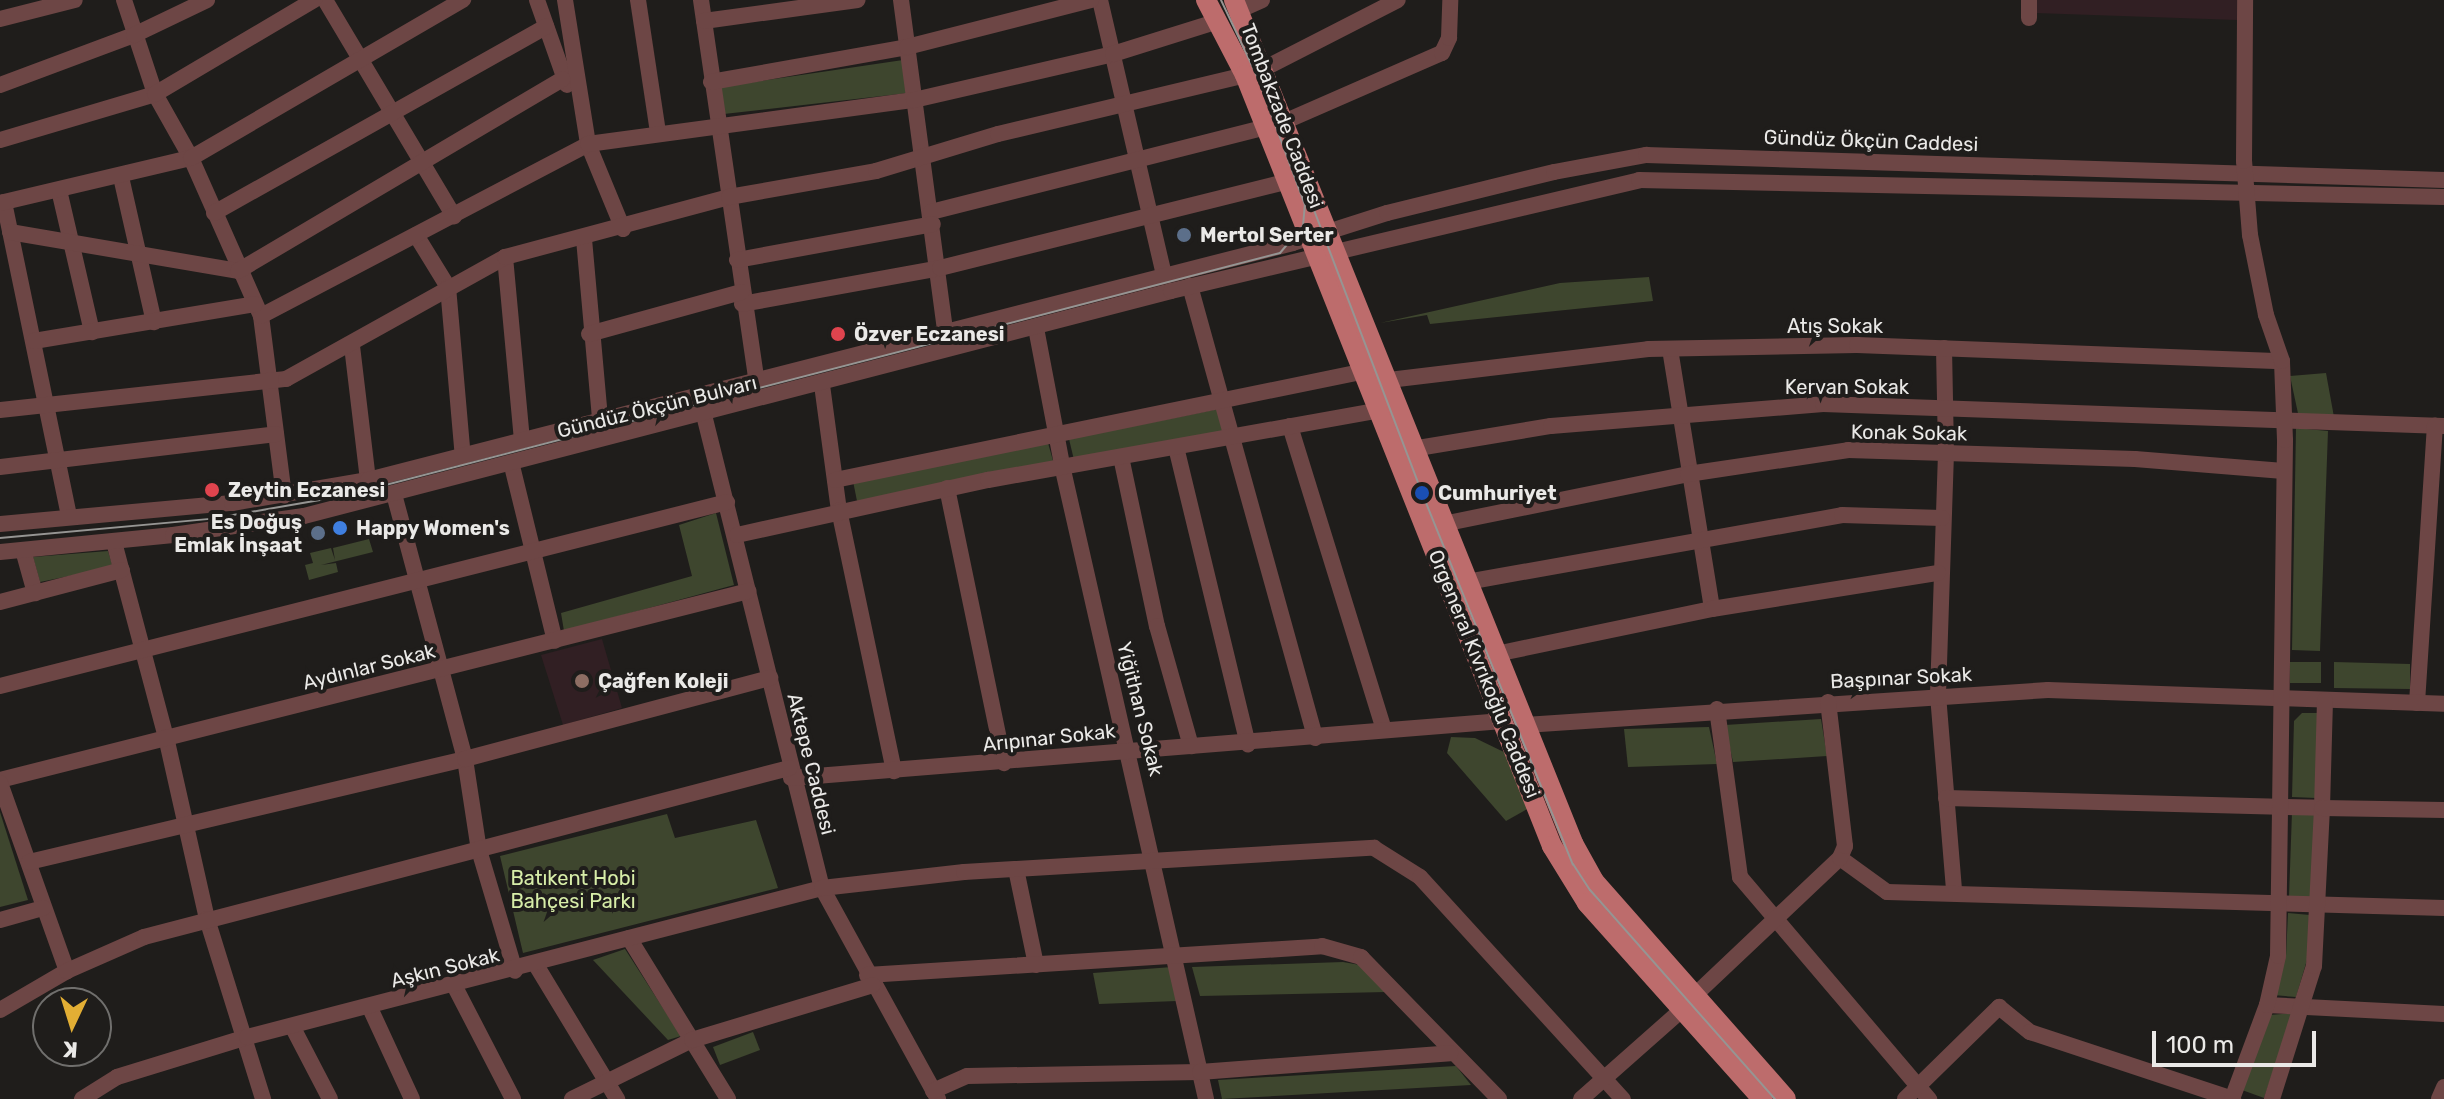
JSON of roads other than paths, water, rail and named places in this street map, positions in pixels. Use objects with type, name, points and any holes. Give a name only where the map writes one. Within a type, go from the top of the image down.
[{"type":"main road","name":"Tombakzade Caddesi","points":[[1206,0],[1245,75],[1288,190]]},
{"type":"main road","name":"Tombakzade Caddesi","points":[[1237,5],[1286,121],[1324,241]]},
{"type":"main road","name":"Orgeneral Kıvrıkoğlu Caddesi","points":[[1288,190],[1324,241],[1316,258],[1570,881],[1689,1002],[1762,1099]]},
{"type":"main road","points":[[1324,241],[1389,380],[1412,449],[1573,843],[1594,881],[1689,1002],[1786,1099]]},
{"type":"street","points":[[0,19],[75,0]]},
{"type":"street","points":[[124,0],[155,94],[191,158],[238,271],[258,310],[284,496]]},
{"type":"street","points":[[0,85],[134,35],[207,0]]},
{"type":"street","points":[[0,140],[155,94],[314,0]]},
{"type":"street","points":[[325,0],[454,216]]},
{"type":"street","points":[[69,516],[2,202],[121,177],[191,158],[463,0]]},
{"type":"street","points":[[537,0],[563,79],[584,119]]},
{"type":"street","points":[[565,0],[588,144],[623,229]]},
{"type":"street","points":[[638,0],[658,133]]},
{"type":"street","points":[[701,0],[742,298],[756,377]]},
{"type":"street","points":[[704,21],[858,0]]},
{"type":"street","points":[[901,0],[940,268],[945,329]]},
{"type":"street","points":[[711,82],[907,47],[1030,8],[1091,0]]},
{"type":"street","points":[[1100,0],[1164,274]]},
{"type":"street","points":[[1237,5],[1262,0]]},
{"type":"street","points":[[1265,68],[1398,0]]},
{"type":"street","points":[[1286,121],[1442,53],[1449,38],[1450,0]]},
{"type":"street","points":[[2029,0],[2029,18]]},
{"type":"street","points":[[1905,1099],[1999,1007],[2030,1032],[2232,1099],[2267,1005],[2278,956],[2285,419],[2282,361],[2266,315],[2246,191],[2245,0]]},
{"type":"street","points":[[34,341],[258,310],[454,216],[588,144],[914,100],[1113,54],[1218,21]]},
{"type":"street","points":[[214,213],[546,27]]},
{"type":"street","points":[[0,410],[286,379],[352,346],[448,287],[505,257],[623,229],[729,197],[922,158],[1124,103],[1245,75]]},
{"type":"street","points":[[10,232],[238,271],[563,79]]},
{"type":"street","points":[[737,260],[932,218],[1263,128]]},
{"type":"street","name":"Gündüz Ökçün Caddesi","points":[[1324,241],[1554,172],[1646,155],[2444,180]]},
{"type":"street","points":[[121,177],[154,322]]},
{"type":"street","name":"Gündüz Ökçün Caddesi","points":[[1324,241],[1639,180],[2444,197]]},
{"type":"street","points":[[59,190],[92,332]]},
{"type":"street","points":[[589,334],[742,298],[940,268],[1150,216],[1288,190]]},
{"type":"street","points":[[416,235],[448,287],[463,457]]},
{"type":"street","points":[[584,239],[589,334],[600,418]]},
{"type":"street","name":"Gündüz Ökçün Bulvarı","points":[[0,524],[284,496],[368,480],[756,377],[1164,274],[1324,241]]},
{"type":"street","points":[[505,257],[522,440]]},
{"type":"street","name":"Gündüz Ökçün Bulvarı","points":[[0,552],[244,527],[394,494],[822,385],[1190,286],[1316,258]]},
{"type":"street","points":[[1190,286],[1229,437],[1315,738]]},
{"type":"street","name":"Yiğithan Sokak","points":[[1036,328],[1063,470],[1125,749],[1156,863],[1206,1099]]},
{"type":"street","points":[[352,346],[368,480]]},
{"type":"street","points":[[1944,348],[1946,453],[1938,573],[1938,695],[1954,891]]},
{"type":"street","name":"Atış Sokak","points":[[1389,380],[1670,349],[1944,348],[2282,361]]},
{"type":"street","points":[[1670,349],[1712,609]]},
{"type":"street","points":[[835,480],[1220,404],[1360,372]]},
{"type":"street","points":[[822,385],[839,510],[894,771]]},
{"type":"street","name":"Kervan Sokak","points":[[1412,449],[1551,426],[1823,404],[2439,426]]},
{"type":"street","points":[[737,535],[947,488],[1063,470],[1376,411]]},
{"type":"street","name":"Aktepe Caddesi","points":[[704,415],[737,535],[790,773],[822,888],[936,1095]]},
{"type":"street","points":[[1290,426],[1384,730]]},
{"type":"street","points":[[2417,703],[2439,426]]},
{"type":"street","points":[[0,467],[276,434]]},
{"type":"street","points":[[1176,447],[1248,744]]},
{"type":"street","name":"Konak Sokak","points":[[1443,524],[1688,474],[1848,450],[2135,459],[2284,471]]},
{"type":"street","points":[[1121,457],[1157,626],[1191,746]]},
{"type":"street","points":[[512,466],[555,641]]},
{"type":"street","points":[[947,488],[1004,763]]},
{"type":"street","points":[[394,494],[465,759],[479,850],[515,971]]},
{"type":"street","points":[[0,686],[727,502]]},
{"type":"street","points":[[1467,582],[1842,515],[1942,518]]},
{"type":"street","points":[[114,542],[166,737],[207,919],[247,1037],[263,1099]]},
{"type":"street","points":[[23,550],[35,593]]},
{"type":"street","points":[[0,602],[122,570]]},
{"type":"street","points":[[1496,654],[1712,609],[1938,573]]},
{"type":"street","name":"Aydınlar Sokak","points":[[0,781],[748,591]]},
{"type":"street","points":[[29,862],[185,822],[465,759],[770,678]]},
{"type":"street","name":"Başpınar Sokak","points":[[1525,725],[1717,709],[2048,690],[2444,704]]},
{"type":"street","points":[[2272,1099],[2305,1007],[2318,904],[2325,700]]},
{"type":"street","points":[[1581,1099],[1689,1002],[1840,858],[1845,846],[1828,702]]},
{"type":"street","points":[[1717,709],[1740,877],[1773,921],[1929,1099]]},
{"type":"street","name":"Arıpınar Sokak","points":[[0,1010],[67,971],[144,937],[790,773],[894,771],[1004,763],[1125,749],[1248,744],[1503,721]]},
{"type":"street","points":[[0,781],[67,971]]},
{"type":"street","points":[[1946,798],[2444,810]]},
{"type":"street","name":"Aşkın Sokak","points":[[82,1099],[117,1077],[247,1037],[455,987],[822,888],[1016,869],[1374,848],[1420,877],[1623,1099]]},
{"type":"street","points":[[1840,858],[1887,892],[1954,891],[2444,908]]},
{"type":"street","points":[[1016,869],[1036,965]]},
{"type":"street","points":[[0,920],[43,908]]},
{"type":"street","points":[[629,938],[728,1099]]},
{"type":"street","points":[[572,1099],[692,1040],[870,980],[1176,954],[1322,946],[1361,957],[1450,1053],[1499,1099]]},
{"type":"street","points":[[536,965],[617,1099]]},
{"type":"street","points":[[455,987],[512,1099]]},
{"type":"street","points":[[2267,1005],[2444,1014]]},
{"type":"street","points":[[370,1008],[412,1099]]},
{"type":"street","points":[[292,1026],[330,1099]]},
{"type":"street","points":[[936,1095],[967,1076],[1200,1072],[1450,1053]]},
{"type":"street","points":[[2439,1099],[2444,1087]]},
{"type":"tram line","points":[[0,538],[210,519],[343,496],[1280,253],[1303,226],[1305,205],[1258,78],[1221,0]]},
{"type":"tram line","points":[[1309,197],[1422,493],[1573,864],[1590,890],[1775,1099]]},
{"type":"place","name":"Mertol Serter","points":[[1184,235]]},
{"type":"place","name":"Özver Eczanesi","points":[[838,334]]},
{"type":"place","name":"Zeytin Eczanesi","points":[[212,490]]},
{"type":"place","name":"Cumhuriyet","points":[[1422,493]]},
{"type":"place","name":"Happy Women's","points":[[340,528]]},
{"type":"place","name":"Es Doğuş Emlak İnşaat","points":[[318,533]]},
{"type":"place","name":"Çağfen Koleji","points":[[582,681]]},
{"type":"park label","name":"Batıkent Hobi Bahçesi Parkı","points":[[573,890]]}]
